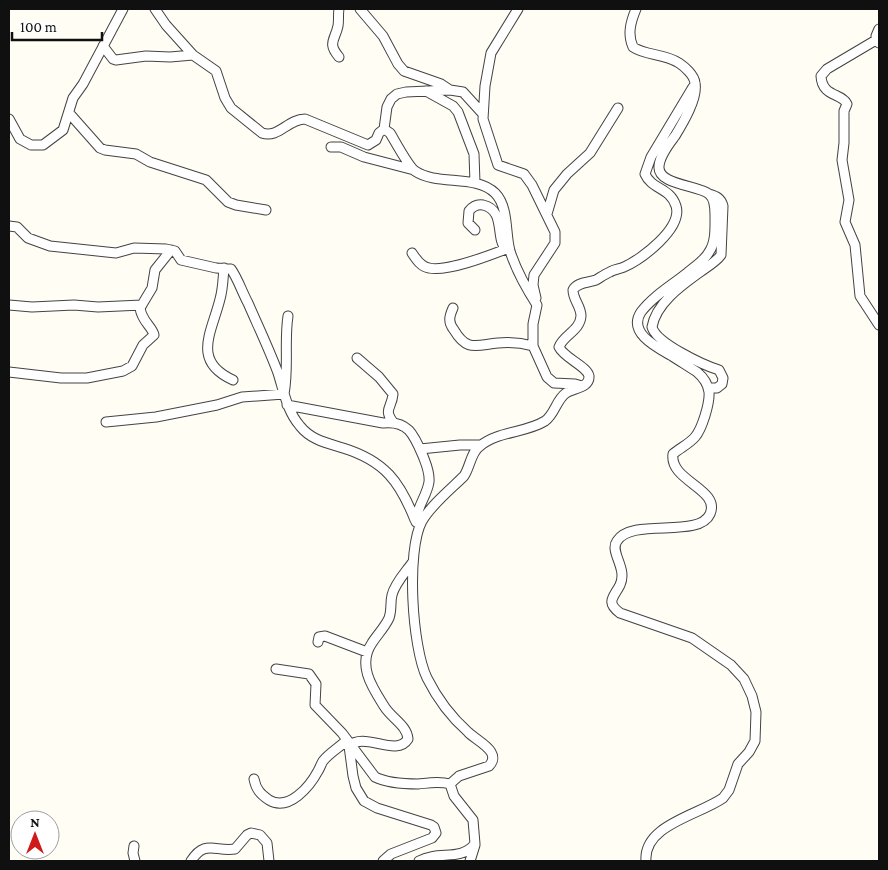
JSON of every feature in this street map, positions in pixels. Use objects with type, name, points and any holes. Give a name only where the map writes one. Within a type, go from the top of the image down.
[{"type":"street","points":[[9,119],[16,134],[31,145],[43,145],[64,130],[73,98],[83,84],[123,9]]},
{"type":"street","points":[[155,9],[166,25],[192,54],[216,71],[226,101],[231,108],[264,134],[274,134],[294,121],[305,119],[368,145],[376,140],[384,129],[387,107],[396,94],[425,91],[450,90],[463,92],[483,114]]},
{"type":"street","points":[[339,9],[338,27],[332,44],[333,50],[339,57]]},
{"type":"street","points":[[360,9],[383,36],[398,64],[404,71],[442,84],[450,90]]},
{"type":"street","points":[[518,9],[490,53],[483,114],[498,165],[524,174],[532,185],[555,232],[556,240],[552,249],[532,280],[537,305],[533,324],[533,346],[550,381],[582,386]]},
{"type":"street","points":[[636,9],[630,24],[630,36],[633,47],[641,52],[662,55],[680,63],[692,77],[695,84],[688,111],[659,166],[662,174],[668,180],[717,196],[722,201],[723,206],[721,254],[705,269],[676,290],[660,308],[652,326],[655,334],[674,349],[696,361],[719,370],[722,374],[722,384],[716,388],[708,388]]},
{"type":"street","points":[[879,29],[876,36],[878,41],[827,69],[821,76],[821,80],[829,94],[844,99],[847,104],[844,111],[842,160],[849,200],[845,222],[852,236],[857,255],[860,296],[879,325]]},
{"type":"street","points":[[103,46],[116,60],[146,56],[170,57],[192,54]]},
{"type":"street","points":[[420,449],[460,444],[480,445],[500,436],[543,422],[551,416],[562,396],[588,382],[587,371],[563,354],[559,347],[561,342],[576,330],[580,323],[580,307],[572,294],[572,290],[577,285],[594,281],[609,272],[631,263],[659,242],[668,234],[673,226],[677,213],[674,202],[665,190],[652,185],[645,174],[651,157],[695,84]]},
{"type":"street","points":[[425,91],[452,106],[458,112],[474,154],[475,183]]},
{"type":"street","points":[[547,214],[554,190],[566,174],[590,153],[618,108]]},
{"type":"street","points":[[69,112],[100,148],[136,154],[150,162],[206,180],[228,202],[266,210]]},
{"type":"street","points":[[384,129],[390,133],[414,170]]},
{"type":"street","points":[[331,147],[341,148],[364,157],[414,170],[422,174],[486,186],[499,197],[504,211],[508,249],[537,305]]},
{"type":"street","points":[[646,861],[647,846],[650,840],[659,832],[723,798],[729,790],[738,764],[753,746],[756,731],[756,712],[752,696],[744,679],[731,665],[692,638],[620,614],[612,603],[612,598],[623,578],[623,570],[615,545],[620,537],[630,532],[697,524],[706,520],[710,513],[711,504],[706,494],[678,471],[672,459],[673,454],[694,439],[700,430],[706,411],[708,388],[698,372],[654,345],[643,336],[638,323],[640,313],[650,303],[709,253],[714,241],[715,216],[714,204],[709,194]]},
{"type":"street","points":[[475,230],[468,223],[468,213],[474,206],[484,205],[497,216],[502,244],[508,249]]},
{"type":"street","points":[[9,226],[17,227],[28,238],[50,246],[109,252],[134,248],[171,250],[175,251],[181,260],[216,268],[231,269],[266,343],[291,414],[306,433],[316,439],[360,455],[376,463],[386,471],[397,482],[405,496],[418,530]]},
{"type":"street","points":[[412,253],[419,262],[430,268],[471,261],[508,249]]},
{"type":"street","points":[[9,372],[61,378],[88,378],[128,369],[135,362],[143,344],[154,335],[141,316],[140,308],[152,288],[155,270],[171,250]]},
{"type":"street","points":[[224,268],[220,301],[206,347],[212,364],[218,372],[233,380]]},
{"type":"street","points":[[9,305],[98,307],[142,305]]},
{"type":"street","points":[[453,308],[449,321],[465,344],[480,346],[506,342],[533,346]]},
{"type":"street","points":[[284,394],[287,368],[286,341],[288,316]]},
{"type":"street","points":[[357,358],[379,377],[393,394],[388,415],[393,422],[411,432],[417,440],[428,469],[429,483],[415,520]]},
{"type":"street","points":[[106,422],[156,417],[217,405],[242,397],[284,394]]},
{"type":"street","points":[[287,405],[383,423],[393,422]]},
{"type":"street","points":[[276,669],[309,674],[316,684],[315,705],[349,742],[371,774],[380,780],[411,784],[431,782],[450,784],[459,776],[489,766],[492,763],[493,758],[488,749],[451,716],[424,672],[418,649],[412,563],[418,530],[426,515],[464,476],[474,453],[480,445]]},
{"type":"street","points":[[254,779],[256,787],[262,795],[273,802],[282,804],[304,792],[319,771],[322,761],[349,742],[374,742],[398,746],[405,744],[408,739],[405,729],[387,710],[371,685],[366,670],[367,652],[389,617],[392,593],[412,563]]},
{"type":"street","points":[[318,642],[320,637],[325,636],[367,652]]},
{"type":"street","points":[[349,742],[349,756],[356,788],[364,801],[377,808],[431,825],[436,830],[435,836],[432,838],[397,852],[383,861]]},
{"type":"street","points":[[450,784],[454,796],[473,820],[476,844],[470,861]]},
{"type":"street","points":[[198,861],[200,856],[207,851],[235,849],[247,835],[255,834],[264,838],[267,843],[269,861]]},
{"type":"street","points":[[419,861],[434,856],[462,854],[468,852],[476,844]]},
{"type":"street","points":[[134,846],[135,861]]},
{"type":"street","points":[[191,861],[197,852],[204,848],[220,849]]}]
